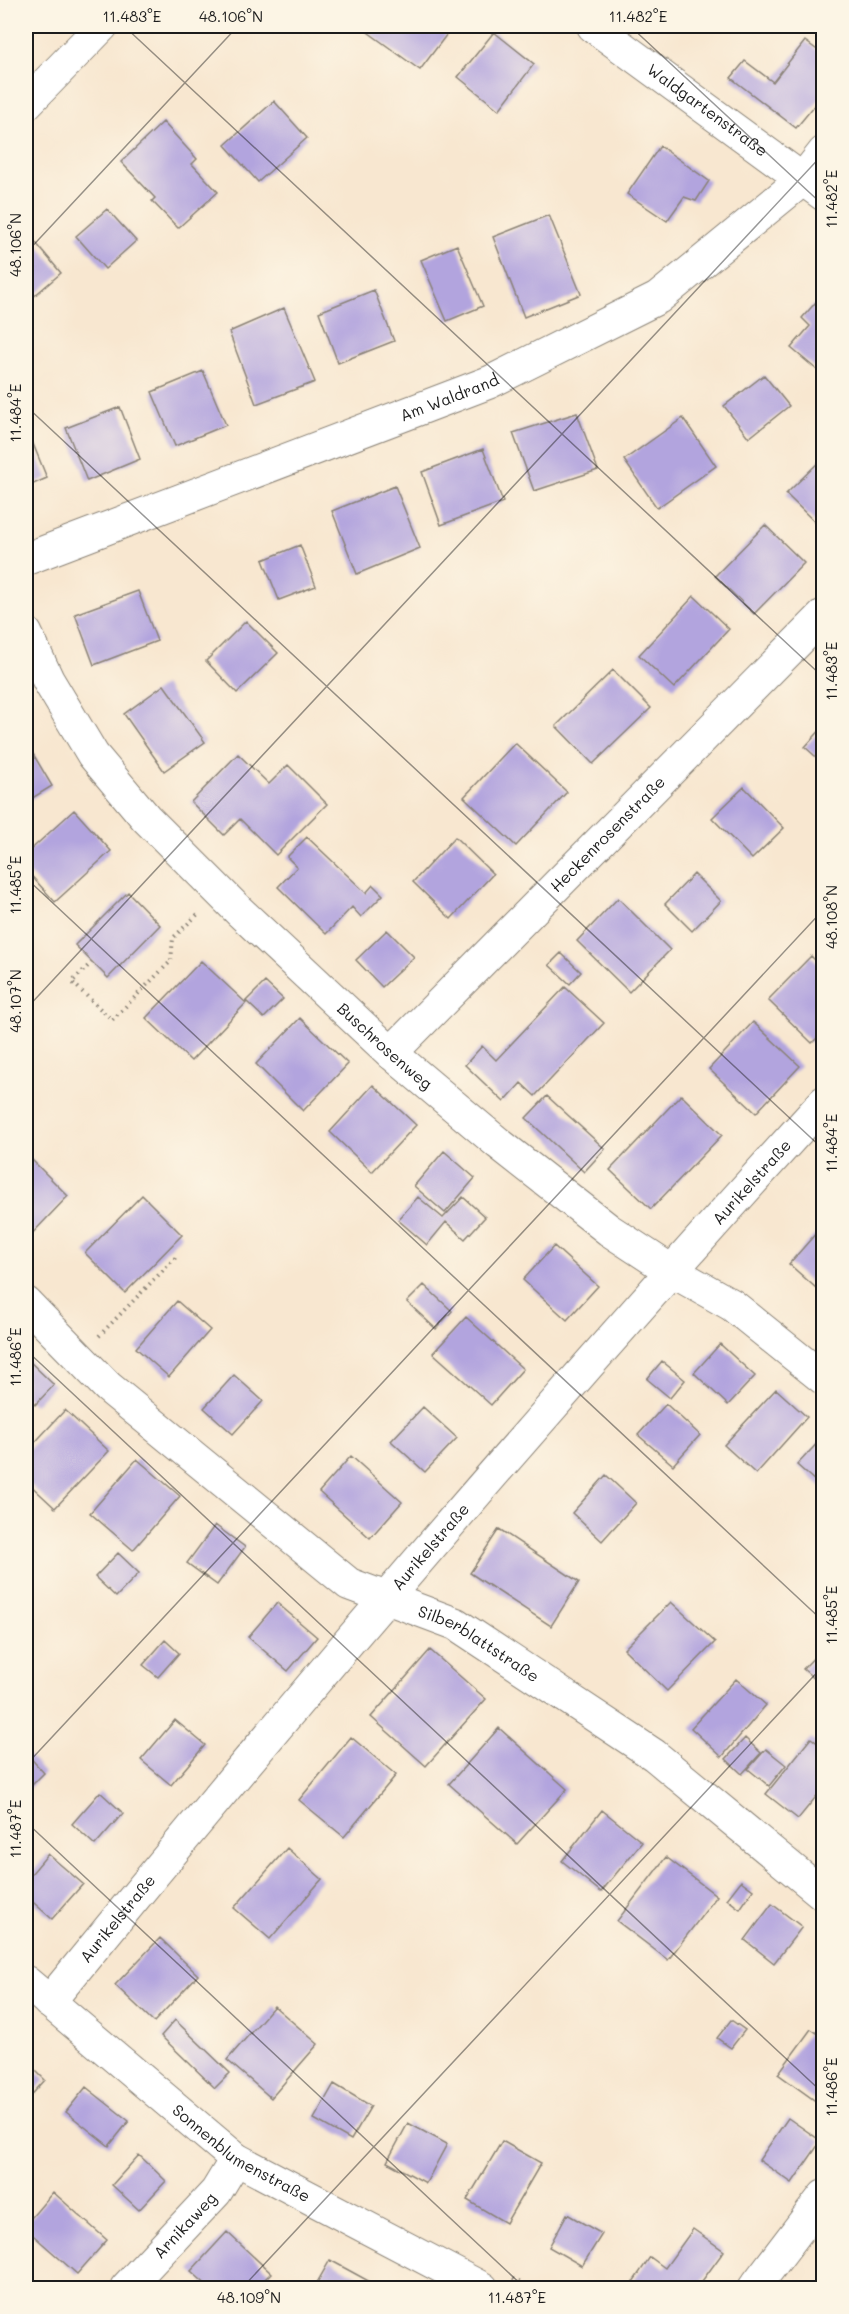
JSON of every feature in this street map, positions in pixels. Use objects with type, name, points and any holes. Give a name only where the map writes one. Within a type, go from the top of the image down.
[{"type":"street","points":[[26,104],[102,26]]},
{"type":"street","name":"Waldgartenstraße","points":[[593,26],[813,188]]},
{"type":"street","name":"Am Waldrand","points":[[26,559],[490,382],[658,297],[813,188],[824,152]]},
{"type":"street","name":"Buschrosenweg","points":[[26,633],[48,680],[93,755],[146,818],[220,892],[391,1053],[498,1143],[609,1230],[670,1270],[732,1305],[824,1379]]},
{"type":"street","name":"Heckenrosenstraße","points":[[391,1053],[817,635]]},
{"type":"street","name":"Aurikelstraße","points":[[49,2002],[386,1598],[670,1270],[824,1101]]},
{"type":"street","name":"Silberblattstraße","points":[[26,1303],[108,1387],[349,1584],[456,1624],[654,1755],[824,1895]]},
{"type":"street","name":"Sonnenblumenstraße","points":[[26,1982],[236,2159],[496,2283]]},
{"type":"street","name":"Arnikaweg","points":[[126,2289],[216,2192],[236,2159]]},
{"type":"street","points":[[754,2289],[824,2196]]},
{"type":"path","points":[[92,962],[72,982],[112,1020],[171,961],[173,938],[220,892]]},
{"type":"path","points":[[79,1358],[176,1257]]},
{"type":"path","points":[[496,2283],[531,2289]]},
{"type":"building","points":[[369,26],[453,26],[420,70],[365,30]]},
{"type":"building","points":[[494,32],[534,64],[499,110],[458,77]]},
{"type":"building","points":[[805,41],[824,55],[824,94],[796,128],[731,78],[745,61],[773,82]]},
{"type":"building","points":[[274,101],[307,138],[258,182],[225,145]]},
{"type":"building","points":[[163,122],[197,159],[192,164],[218,192],[178,228],[152,201],[155,198],[121,162]]},
{"type":"building","points":[[660,146],[709,181],[696,201],[684,197],[667,221],[627,194]]},
{"type":"building","points":[[107,209],[136,241],[105,269],[76,236]]},
{"type":"building","points":[[549,215],[581,294],[524,317],[493,237]]},
{"type":"building","points":[[26,231],[61,273],[26,303]]},
{"type":"building","points":[[457,245],[483,306],[447,321],[421,260]]},
{"type":"building","points":[[374,290],[394,341],[338,363],[319,312]]},
{"type":"building","points":[[824,293],[823,375],[791,348],[810,326],[802,318]]},
{"type":"building","points":[[284,308],[315,382],[256,404],[229,332]]},
{"type":"building","points":[[203,371],[226,425],[175,446],[152,392]]},
{"type":"building","points":[[764,375],[789,406],[749,438],[724,406]]},
{"type":"building","points":[[120,407],[140,459],[87,481],[66,428]]},
{"type":"building","points":[[577,413],[598,470],[534,491],[513,433]]},
{"type":"building","points":[[683,418],[716,466],[657,508],[624,460]]},
{"type":"building","points":[[29,434],[47,478],[26,487],[26,435]]},
{"type":"building","points":[[483,449],[503,502],[441,525],[422,472]]},
{"type":"building","points":[[824,457],[824,531],[786,494]]},
{"type":"building","points":[[395,486],[420,548],[357,574],[332,511]]},
{"type":"building","points":[[765,525],[804,563],[754,614],[715,576]]},
{"type":"building","points":[[300,545],[316,586],[279,600],[263,560]]},
{"type":"building","points":[[138,591],[157,641],[94,665],[75,614]]},
{"type":"building","points":[[694,596],[729,629],[674,688],[639,655]]},
{"type":"building","points":[[246,621],[278,653],[237,693],[206,661]]},
{"type":"building","points":[[613,670],[651,708],[593,764],[556,726]]},
{"type":"building","points":[[164,685],[205,742],[164,771],[124,714]]},
{"type":"building","points":[[824,726],[824,764],[805,747]]},
{"type":"building","points":[[26,742],[52,786],[26,802]]},
{"type":"building","points":[[515,743],[567,792],[516,846],[464,797]]},
{"type":"building","points":[[238,754],[269,784],[288,765],[327,804],[276,855],[240,819],[224,835],[191,802]]},
{"type":"building","points":[[744,787],[784,828],[752,859],[712,818]]},
{"type":"building","points":[[74,810],[111,851],[55,902],[26,870],[26,854]]},
{"type":"building","points":[[307,837],[366,893],[373,885],[383,895],[361,917],[352,907],[326,934],[278,887],[297,867],[287,857]]},
{"type":"building","points":[[455,837],[493,874],[451,919],[413,882]]},
{"type":"building","points":[[694,874],[721,901],[692,931],[665,904]]},
{"type":"building","points":[[128,892],[160,925],[108,978],[75,945]]},
{"type":"building","points":[[618,898],[670,950],[629,992],[577,941]]},
{"type":"building","points":[[387,930],[414,957],[382,987],[356,960]]},
{"type":"building","points":[[561,953],[581,972],[570,984],[549,965]]},
{"type":"building","points":[[811,956],[824,969],[824,1031],[812,1043],[768,1000]]},
{"type":"building","points":[[201,961],[246,1003],[191,1061],[146,1018]]},
{"type":"building","points":[[265,982],[283,999],[264,1018],[246,1001]]},
{"type":"building","points":[[565,987],[604,1023],[535,1096],[521,1083],[504,1102],[465,1065],[482,1046],[496,1060]]},
{"type":"building","points":[[300,1018],[348,1064],[303,1111],[256,1064]]},
{"type":"building","points":[[753,1022],[800,1066],[756,1113],[709,1069]]},
{"type":"building","points":[[373,1085],[416,1125],[372,1172],[330,1132]]},
{"type":"building","points":[[681,1095],[722,1135],[651,1209],[610,1170]]},
{"type":"building","points":[[547,1096],[605,1149],[584,1172],[526,1118]]},
{"type":"building","points":[[444,1151],[475,1178],[445,1213],[414,1186]]},
{"type":"building","points":[[26,1154],[68,1196],[26,1240]]},
{"type":"building","points":[[142,1195],[182,1235],[125,1293],[85,1253]]},
{"type":"building","points":[[418,1197],[443,1218],[463,1197],[485,1217],[465,1239],[446,1222],[427,1245],[398,1220]]},
{"type":"building","points":[[818,1231],[824,1236],[824,1295],[789,1264]]},
{"type":"building","points":[[554,1246],[598,1286],[567,1320],[523,1280]]},
{"type":"building","points":[[424,1285],[452,1311],[436,1329],[407,1302]]},
{"type":"building","points":[[177,1301],[210,1330],[169,1377],[136,1348]]},
{"type":"building","points":[[466,1317],[523,1369],[491,1405],[433,1353]]},
{"type":"building","points":[[720,1344],[755,1376],[728,1405],[694,1373]]},
{"type":"building","points":[[26,1358],[54,1385],[35,1405],[26,1396]]},
{"type":"building","points":[[662,1361],[685,1380],[670,1398],[647,1379]]},
{"type":"building","points":[[234,1375],[263,1401],[233,1434],[204,1408]]},
{"type":"building","points":[[776,1389],[807,1417],[756,1474],[724,1445]]},
{"type":"building","points":[[666,1404],[700,1435],[673,1465],[638,1435]]},
{"type":"building","points":[[423,1407],[457,1438],[425,1472],[391,1441]]},
{"type":"building","points":[[65,1410],[109,1451],[55,1508],[26,1481],[26,1452]]},
{"type":"building","points":[[824,1436],[824,1489],[797,1465]]},
{"type":"building","points":[[351,1456],[402,1502],[370,1538],[319,1492]]},
{"type":"building","points":[[137,1459],[180,1496],[133,1550],[90,1513]]},
{"type":"building","points":[[606,1475],[636,1503],[602,1541],[572,1513]]},
{"type":"building","points":[[215,1525],[245,1547],[217,1585],[187,1563]]},
{"type":"building","points":[[499,1529],[579,1582],[551,1626],[470,1573]]},
{"type":"building","points":[[118,1553],[139,1573],[116,1597],[95,1577]]},
{"type":"building","points":[[671,1602],[715,1642],[667,1691],[624,1649]]},
{"type":"building","points":[[277,1603],[317,1637],[288,1671],[248,1637]]},
{"type":"building","points":[[165,1640],[179,1653],[158,1677],[143,1665]]},
{"type":"building","points":[[822,1649],[824,1651],[824,1672],[816,1680],[803,1669]]},
{"type":"building","points":[[430,1650],[486,1699],[426,1766],[371,1717]]},
{"type":"building","points":[[736,1679],[766,1705],[722,1757],[691,1728]]},
{"type":"building","points":[[175,1720],[205,1745],[171,1785],[141,1760]]},
{"type":"building","points":[[499,1728],[567,1789],[517,1844],[449,1784]]},
{"type":"building","points":[[351,1737],[396,1775],[344,1837],[299,1800]]},
{"type":"building","points":[[745,1738],[761,1753],[742,1774],[726,1759]]},
{"type":"building","points":[[811,1738],[824,1748],[824,1787],[798,1819],[766,1794]]},
{"type":"building","points":[[766,1749],[786,1765],[769,1786],[748,1769]]},
{"type":"building","points":[[26,1753],[44,1773],[26,1791]]},
{"type":"building","points":[[100,1792],[123,1813],[95,1845],[72,1824]]},
{"type":"building","points":[[602,1810],[642,1842],[601,1892],[562,1861]]},
{"type":"building","points":[[287,1848],[322,1879],[270,1939],[234,1908]]},
{"type":"building","points":[[48,1854],[83,1884],[52,1919],[26,1896],[26,1880]]},
{"type":"building","points":[[666,1857],[717,1896],[668,1960],[617,1921]]},
{"type":"building","points":[[741,1881],[753,1890],[740,1909],[727,1899]]},
{"type":"building","points":[[772,1904],[802,1927],[774,1963],[745,1940]]},
{"type":"building","points":[[160,1938],[198,1975],[154,2022],[115,1985]]},
{"type":"building","points":[[274,2006],[318,2044],[271,2098],[227,2060]]},
{"type":"building","points":[[175,2020],[230,2073],[215,2088],[161,2036]]},
{"type":"building","points":[[731,2020],[745,2030],[731,2048],[717,2038]]},
{"type":"building","points":[[811,2029],[824,2038],[824,2107],[778,2074]]},
{"type":"building","points":[[26,2061],[45,2080],[26,2101]]},
{"type":"building","points":[[334,2084],[371,2106],[351,2140],[314,2119]]},
{"type":"building","points":[[86,2087],[129,2121],[109,2146],[66,2112]]},
{"type":"building","points":[[788,2118],[821,2141],[792,2183],[759,2160]]},
{"type":"building","points":[[408,2123],[447,2144],[426,2183],[387,2162]]},
{"type":"building","points":[[502,2141],[541,2163],[506,2223],[467,2200]]},
{"type":"building","points":[[139,2155],[166,2181],[139,2210],[112,2185]]},
{"type":"building","points":[[53,2192],[107,2240],[77,2274],[26,2229],[26,2224]]},
{"type":"building","points":[[567,2214],[602,2234],[582,2266],[549,2247]]},
{"type":"building","points":[[693,2229],[724,2251],[697,2288],[642,2288],[633,2282],[650,2257],[665,2268]]},
{"type":"building","points":[[227,2232],[271,2273],[256,2288],[210,2288],[191,2271]]},
{"type":"building","points":[[330,2260],[374,2284],[371,2288],[314,2288]]}]
